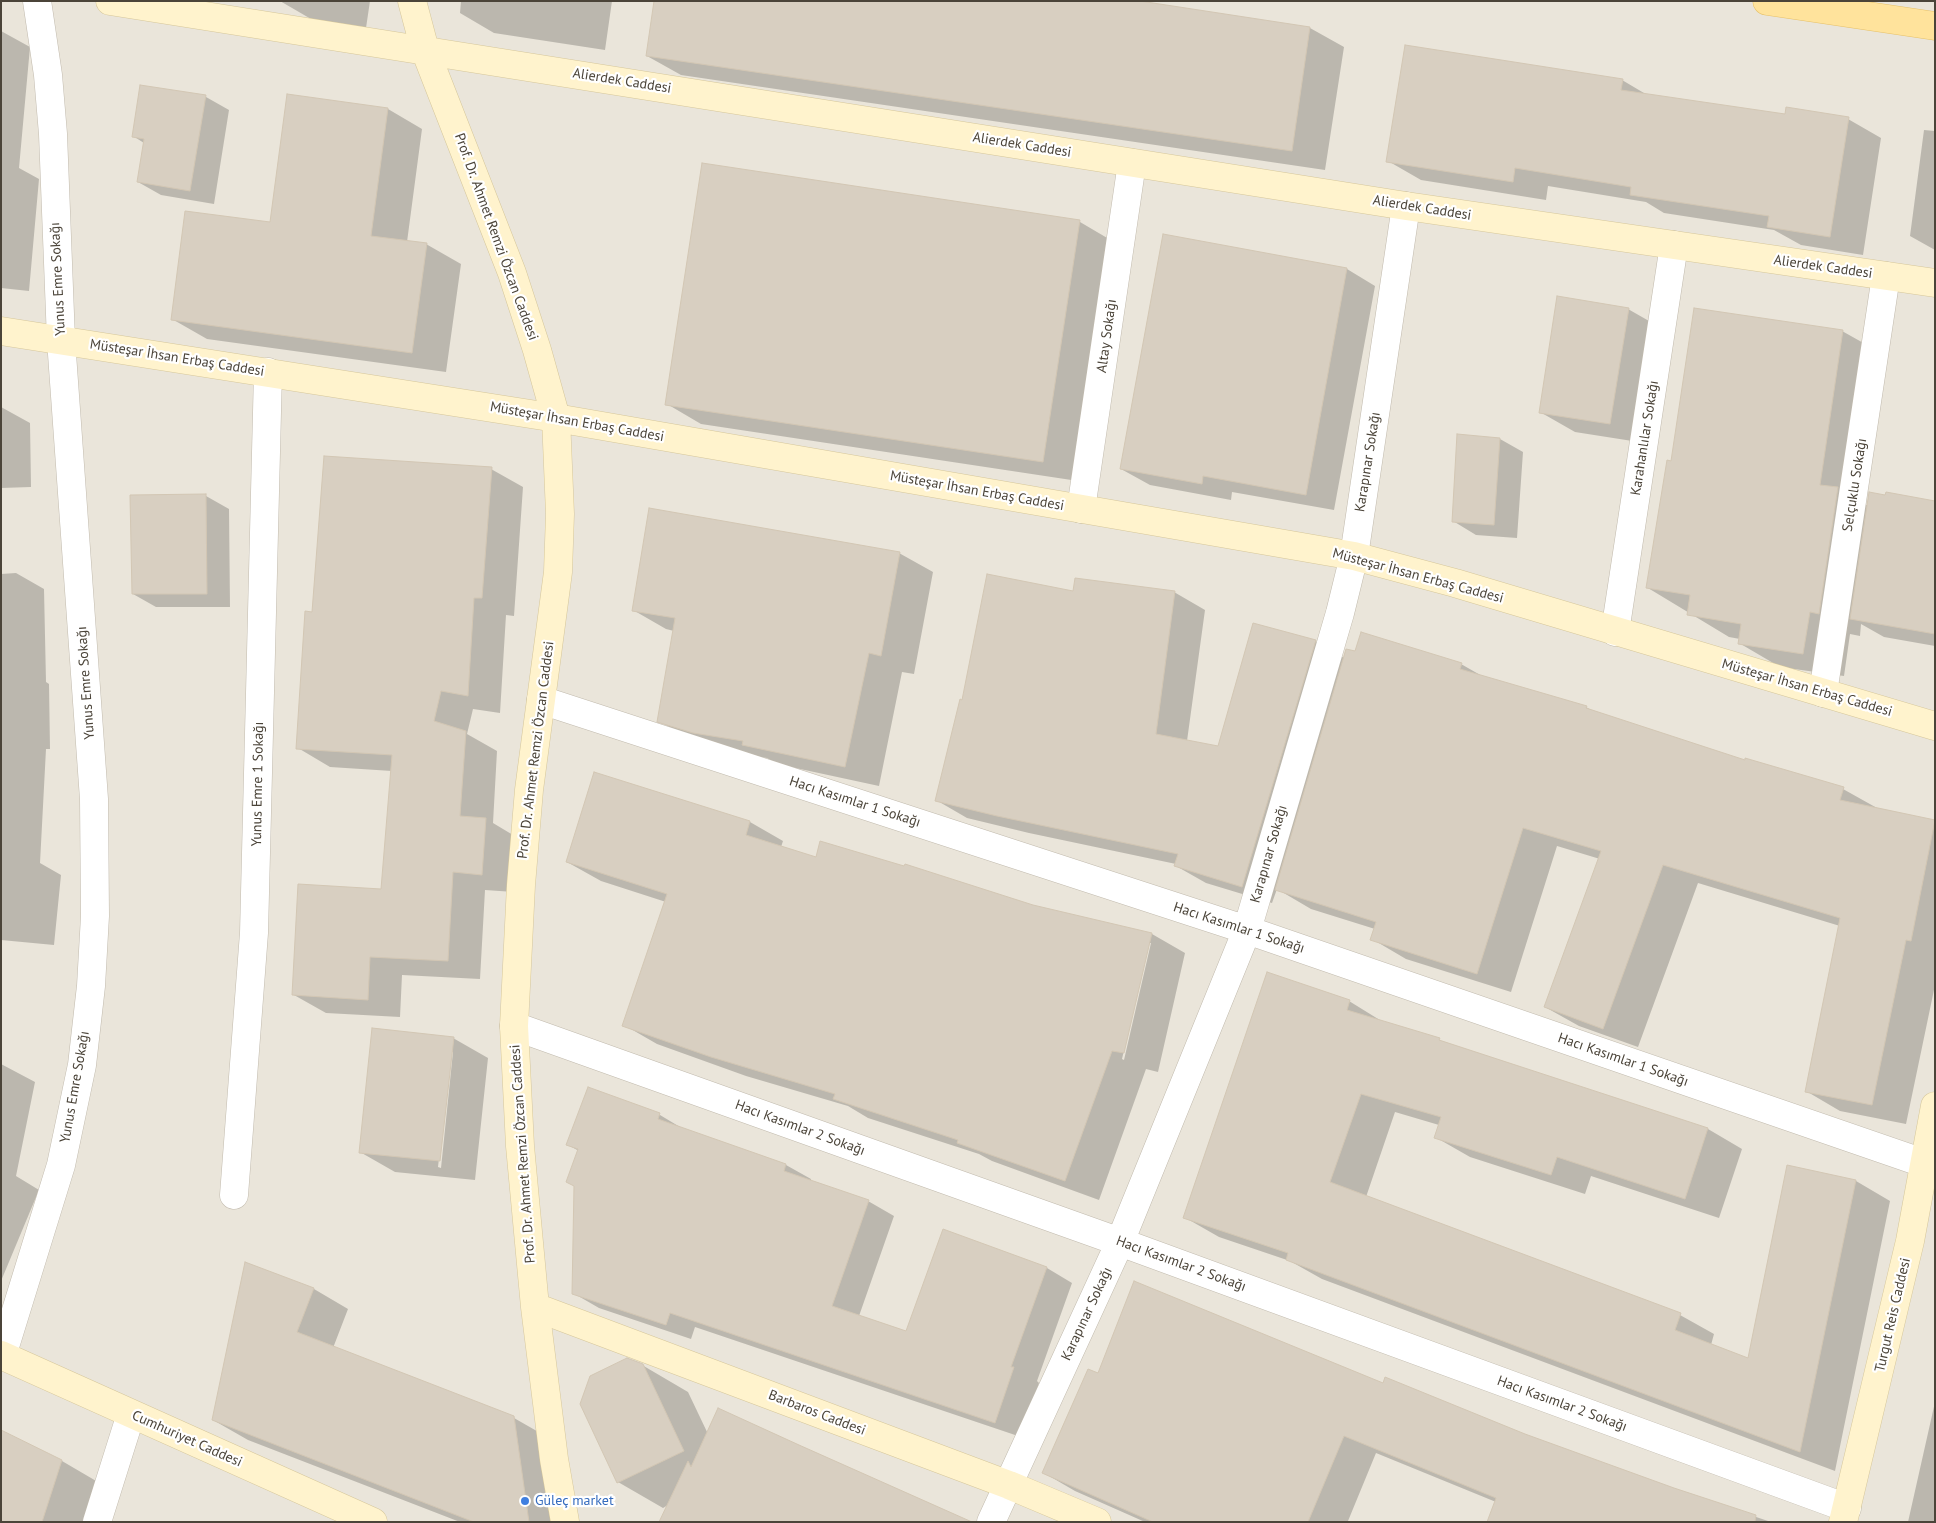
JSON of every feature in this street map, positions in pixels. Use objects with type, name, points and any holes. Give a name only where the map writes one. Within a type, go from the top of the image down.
[{"type":"main road","points":[[1768,1],[1935,26]]},
{"type":"street","name":"Yunus Emre Sokağı","points":[[2,1355],[61,1165],[82,1065],[91,986],[95,916],[94,799],[60,340],[53,134],[48,75],[37,1]]},
{"type":"street","name":"Alierdek Caddesi","points":[[110,1],[1406,206],[1935,283]]},
{"type":"street","name":"Prof. Dr. Ahmet Remzi Özcan Caddesi","points":[[412,1],[425,50],[512,273],[537,350],[556,418],[560,514],[558,572],[529,790],[521,885],[514,1026],[520,1146],[535,1307],[554,1459],[565,1522]]},
{"type":"street","name":"Altay Sokağı","points":[[1081,509],[1132,163]]},
{"type":"street","name":"Karapınar Sokağı","points":[[991,1522],[1120,1242],[1246,930],[1340,613],[1354,556],[1406,206]]},
{"type":"street","name":"Karahanlılar Sokağı","points":[[1615,632],[1674,245]]},
{"type":"street","name":"Selçuklu Sokağı","points":[[1824,693],[1886,276]]},
{"type":"street","name":"Müsteşar İhsan Erbaş Caddesi","points":[[1,331],[556,418],[1354,556],[1455,583],[1935,726]]},
{"type":"street","name":"Yunus Emre 1 Sokağı","points":[[234,1194],[254,932],[268,372]]},
{"type":"street","name":"Hacı Kasımlar 1 Sokağı","points":[[541,700],[1246,930],[1930,1166]]},
{"type":"street","name":"Hacı Kasımlar 2 Sokağı","points":[[514,1026],[1120,1242],[1845,1515]]},
{"type":"street","name":"Turgut Reis Caddesi","points":[[1845,1515],[1910,1241],[1930,1166],[1935,1106]]},
{"type":"street","name":"Barbaros Caddesi","points":[[535,1307],[1008,1485],[1097,1522]]},
{"type":"street","name":"Cumhuriyet Caddesi","points":[[2,1355],[372,1522]]},
{"type":"street","points":[[97,1522],[131,1414]]},
{"type":"shaded area","points":[[1,1],[1935,1],[1935,1522],[1,1522]]},
{"type":"building","points":[[654,1],[1140,1],[1310,27],[1292,151],[646,56]]},
{"type":"building","points":[[1405,45],[1623,79],[1621,90],[1785,114],[1786,107],[1849,117],[1830,237],[1767,227],[1769,216],[1630,195],[1631,187],[1515,168],[1513,182],[1386,162]]},
{"type":"building","points":[[140,85],[206,95],[190,191],[137,182],[144,139],[132,137]]},
{"type":"building","points":[[287,94],[388,108],[371,236],[427,243],[412,353],[171,320],[185,211],[270,222]]},
{"type":"building","points":[[702,163],[1080,220],[1043,462],[665,405]]},
{"type":"building","points":[[1163,234],[1347,268],[1306,495],[1203,476],[1202,484],[1120,469]]},
{"type":"building","points":[[1557,296],[1629,308],[1610,424],[1539,413]]},
{"type":"building","points":[[1694,308],[1843,330],[1820,485],[1838,487],[1819,614],[1810,612],[1803,654],[1738,644],[1741,624],[1687,615],[1690,595],[1646,588],[1667,460],[1671,461]]},
{"type":"building","points":[[1457,434],[1500,438],[1494,525],[1452,522]]},
{"type":"building","points":[[324,456],[492,467],[482,598],[474,598],[468,696],[441,691],[434,721],[466,731],[460,816],[486,818],[482,875],[453,872],[448,961],[370,957],[368,1000],[292,995],[298,884],[381,889],[392,755],[296,749],[305,611],[312,612]]},
{"type":"building","points":[[1869,492],[1885,495],[1886,492],[1935,501],[1935,634],[1850,619]]},
{"type":"building","points":[[206,494],[207,594],[132,594],[130,495]]},
{"type":"building","points":[[649,508],[900,552],[881,656],[869,653],[845,767],[742,745],[743,741],[693,733],[657,722],[675,618],[632,611]]},
{"type":"building","points":[[987,574],[1073,591],[1075,578],[1175,591],[1156,734],[1218,746],[1253,623],[1316,640],[1242,887],[1174,866],[1178,854],[935,801],[960,699],[962,700]]},
{"type":"building","points":[[1361,632],[1462,663],[1460,669],[1587,706],[1586,708],[1745,760],[1745,758],[1844,787],[1840,800],[1935,820],[1911,941],[1906,940],[1872,1105],[1805,1092],[1840,918],[1663,865],[1603,1029],[1544,1007],[1601,851],[1523,828],[1477,974],[1370,940],[1376,922],[1275,890],[1346,649],[1355,651]]},
{"type":"building","points":[[594,772],[750,821],[746,835],[816,857],[820,841],[904,866],[905,864],[1033,905],[1152,933],[1124,1053],[1112,1051],[1065,1181],[957,1143],[958,1140],[833,1099],[835,1094],[711,1057],[622,1026],[667,894],[566,862]]},
{"type":"building","points":[[1267,972],[1350,1000],[1347,1010],[1440,1038],[1439,1040],[1708,1128],[1685,1199],[1557,1157],[1551,1175],[1434,1138],[1441,1117],[1361,1094],[1330,1182],[1681,1313],[1675,1330],[1748,1358],[1787,1165],[1856,1180],[1800,1452],[1286,1260],[1288,1253],[1183,1218]]},
{"type":"building","points":[[372,1028],[454,1037],[440,1161],[359,1153]]},
{"type":"building","points":[[588,1087],[660,1113],[658,1119],[786,1164],[784,1171],[869,1200],[832,1306],[906,1331],[943,1229],[1047,1267],[1011,1367],[1014,1367],[995,1423],[670,1313],[666,1325],[572,1294],[574,1186],[566,1182],[578,1149],[566,1145]]},
{"type":"building","points":[[245,1262],[314,1288],[297,1332],[514,1416],[529,1522],[474,1522],[212,1420]]},
{"type":"building","points":[[1134,1281],[1383,1383],[1385,1377],[1525,1434],[1674,1488],[1756,1515],[1755,1522],[1487,1522],[1496,1498],[1344,1436],[1308,1522],[1153,1522],[1042,1473],[1088,1369],[1098,1373]]},
{"type":"building","points":[[627,1358],[643,1364],[684,1451],[617,1483],[580,1404],[590,1376]]},
{"type":"building","points":[[718,1408],[972,1522],[659,1522],[688,1461],[691,1467]]},
{"type":"building","points":[[1,1430],[62,1460],[42,1522],[1,1522]]},
{"type":"place","name":"Güleç market","points":[[525,1501]]}]
